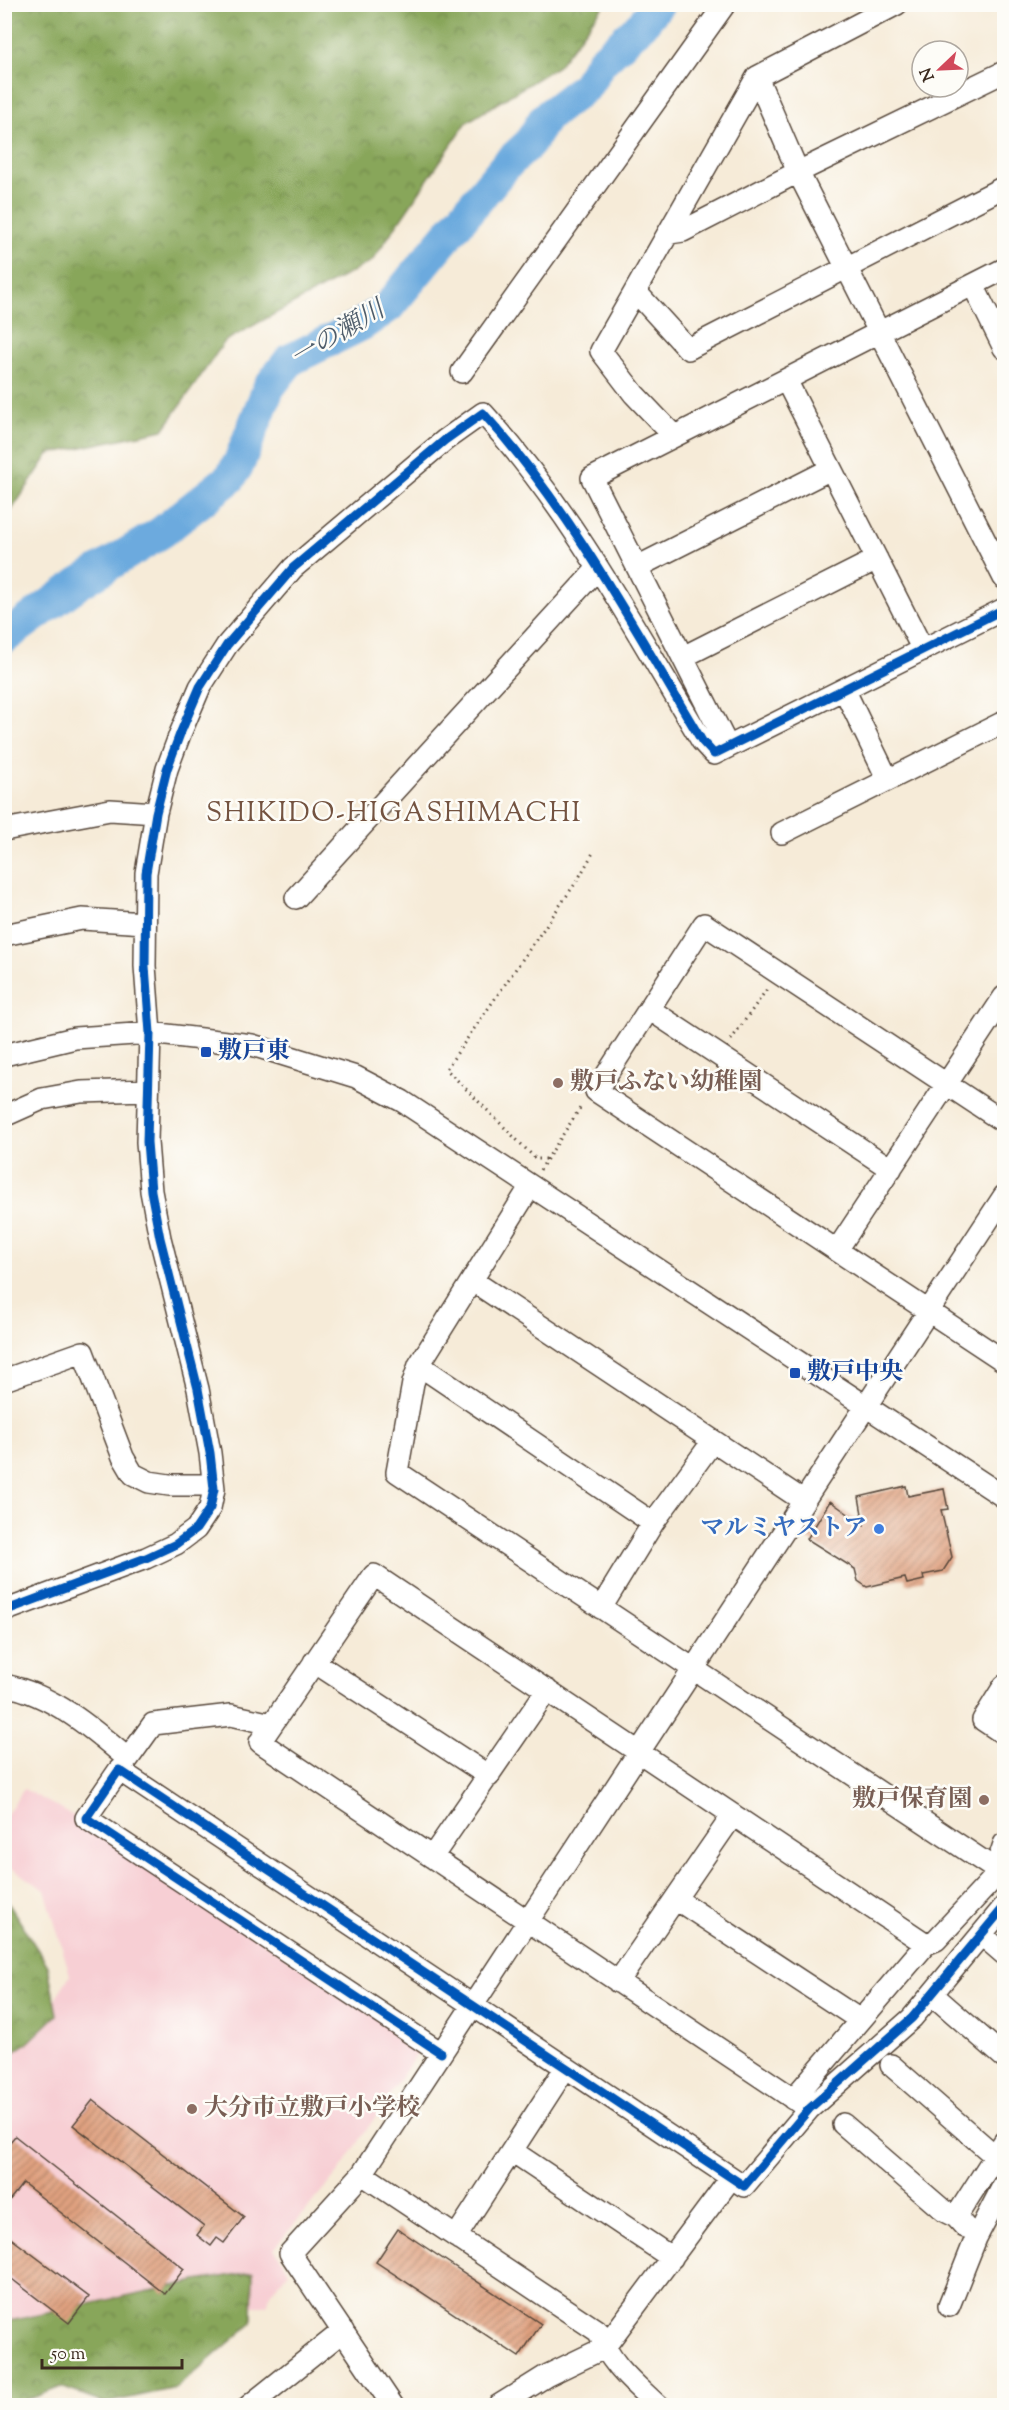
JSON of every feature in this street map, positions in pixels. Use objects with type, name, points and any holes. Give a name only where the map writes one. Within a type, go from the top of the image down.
[{"type":"street","points":[[462,372],[725,4]]},
{"type":"street","points":[[674,436],[634,394],[601,351],[757,77],[865,11],[897,4]]},
{"type":"street","points":[[670,233],[683,231],[798,172],[1005,72]]},
{"type":"street","points":[[757,77],[798,172],[1005,578]]},
{"type":"street","points":[[636,292],[688,349],[1005,187]]},
{"type":"street","points":[[728,747],[592,478],[1005,269]]},
{"type":"street","points":[[973,285],[1005,348]]},
{"type":"street","points":[[786,380],[922,650]]},
{"type":"street","points":[[4,1611],[146,1558],[176,1544],[196,1529],[210,1508],[213,1485],[198,1389],[165,1258],[152,1191],[147,1142],[150,1033],[145,923],[146,873],[156,813],[167,769],[200,687],[227,645],[293,568],[445,440],[483,413],[510,443],[547,492],[598,568],[702,741],[714,754],[1005,609]]},
{"type":"street","points":[[637,567],[831,469]]},
{"type":"street","points":[[683,657],[877,559]]},
{"type":"street","points":[[296,898],[598,568]]},
{"type":"street","points":[[843,689],[888,780]]},
{"type":"street","points":[[782,833],[1005,722]]},
{"type":"street","points":[[4,830],[110,810],[156,813]]},
{"type":"street","points":[[4,935],[82,919],[145,923]]},
{"type":"street","points":[[1005,1122],[704,924],[596,1091],[1005,1361]]},
{"type":"street","points":[[837,1250],[1005,997]]},
{"type":"street","points":[[649,1010],[891,1169]]},
{"type":"street","points":[[4,1055],[75,1038],[150,1033],[252,1045],[356,1077],[402,1101],[1005,1497]]},
{"type":"street","points":[[4,1116],[42,1099],[81,1092],[147,1090]]},
{"type":"street","points":[[525,1195],[419,1365],[413,1383],[396,1472],[995,1869]]},
{"type":"street","points":[[393,2406],[290,2253],[362,2174],[1005,1197]]},
{"type":"street","points":[[473,1281],[804,1501]]},
{"type":"street","points":[[4,1380],[83,1352],[123,1457],[133,1474],[149,1482],[169,1485],[213,1485]]},
{"type":"street","points":[[419,1365],[653,1523]]},
{"type":"street","points":[[601,1608],[653,1523],[713,1441]]},
{"type":"street","points":[[801,2104],[260,1742],[374,1575],[926,1944]]},
{"type":"street","points":[[315,1662],[489,1776]]},
{"type":"street","points":[[4,1685],[26,1689],[53,1704],[92,1728],[128,1759],[153,1724],[231,1714],[272,1724]]},
{"type":"street","points":[[1005,1686],[983,1720],[1005,1734]]},
{"type":"street","points":[[432,1857],[547,1690]]},
{"type":"street","points":[[441,2053],[86,1818],[119,1770],[744,2186],[860,2020],[926,1944],[936,1940],[992,1880],[1005,1844]]},
{"type":"street","points":[[618,1982],[733,1815]]},
{"type":"street","points":[[676,1899],[860,2020]]},
{"type":"street","points":[[801,2104],[900,2029],[933,1995],[1005,1907]]},
{"type":"street","points":[[982,1935],[1005,1954]]},
{"type":"street","points":[[933,1995],[1005,2057]]},
{"type":"street","points":[[891,2065],[1000,2149],[956,2217]]},
{"type":"street","points":[[456,2237],[566,2067]]},
{"type":"street","points":[[843,2124],[944,2211],[956,2217],[976,2238]]},
{"type":"street","points":[[512,2151],[672,2258]]},
{"type":"street","points":[[362,2174],[599,2332],[604,2348],[615,2365],[658,2406]]},
{"type":"street","points":[[498,2406],[546,2376],[604,2348],[731,2178]]},
{"type":"street","points":[[949,2306],[976,2238],[1005,2184]]},
{"type":"street","points":[[249,2406],[343,2331]]},
{"type":"path","points":[[546,1159],[536,1159],[446,1069],[577,881],[593,853]]},
{"type":"path","points":[[720,1056],[778,973]]},
{"type":"path","points":[[538,1175],[588,1096],[596,1091]]},
{"type":"shaded area","name":"大分市立敷戸小学校","points":[[24,1789],[81,1820],[421,2047],[339,2172],[274,2248],[290,2272],[270,2293],[268,2304],[264,2306],[254,2306],[223,2298],[5,2336],[5,2046],[40,2023],[70,1975],[45,1890],[5,1864],[5,1817]]},
{"type":"green space","points":[[5,4],[604,5],[558,66],[467,122],[372,261],[225,341],[163,430],[49,454],[5,520]]},
{"type":"green space","points":[[5,1898],[48,1966],[57,2015],[29,2042],[5,2058]]},
{"type":"green space","points":[[253,2272],[252,2323],[176,2388],[106,2403],[61,2387],[14,2405],[5,2406],[5,2322],[196,2281]]},
{"type":"building","name":"マルミヤストア","points":[[906,1486],[908,1496],[944,1489],[948,1509],[941,1510],[952,1557],[943,1571],[923,1575],[924,1580],[907,1584],[905,1578],[867,1587],[858,1581],[855,1569],[807,1539],[830,1501],[864,1525],[859,1497]]},
{"type":"building","points":[[93,2100],[244,2217],[224,2243],[217,2238],[211,2246],[197,2235],[204,2226],[73,2125]]},
{"type":"building","points":[[15,2136],[184,2269],[165,2294],[23,2183],[4,2207],[4,2149]]},
{"type":"building","points":[[398,2229],[541,2324],[519,2357],[376,2262]]},
{"type":"building","points":[[4,2233],[89,2297],[69,2323],[4,2273]]},
{"type":"waterway","name":"一の瀬川","points":[[4,638],[78,584],[162,532],[230,478],[239,463],[269,387],[290,360],[361,325],[389,306],[506,165],[529,144],[545,118],[586,86],[601,62],[643,23],[658,4]]},
{"type":"cycle path","points":[[4,1611],[146,1558],[176,1544],[196,1529],[210,1508],[214,1489],[210,1453],[198,1389],[160,1238],[151,1191],[147,1142],[150,1033],[145,966],[146,873],[156,813],[167,769],[200,687],[227,645],[293,568],[445,440],[483,413],[515,451],[573,530],[626,613],[702,741],[714,754],[1004,609]]},
{"type":"cycle path","points":[[441,2053],[86,1818],[119,1770],[744,2186],[809,2109],[912,2018],[1004,1907]]},
{"type":"place","name":"敷戸東","points":[[206,1052]]},
{"type":"place","name":"敷戸ふない幼稚園","points":[[558,1083]]},
{"type":"place","name":"敷戸中央","points":[[795,1373]]},
{"type":"place","name":"マルミヤストア","points":[[879,1529]]},
{"type":"place","name":"敷戸保育園","points":[[984,1800]]},
{"type":"place","name":"大分市立敷戸小学校","points":[[192,2109]]},
{"type":"district","name":"SHIKIDO-HIGASHIMACHI","points":[[394,814]]}]
